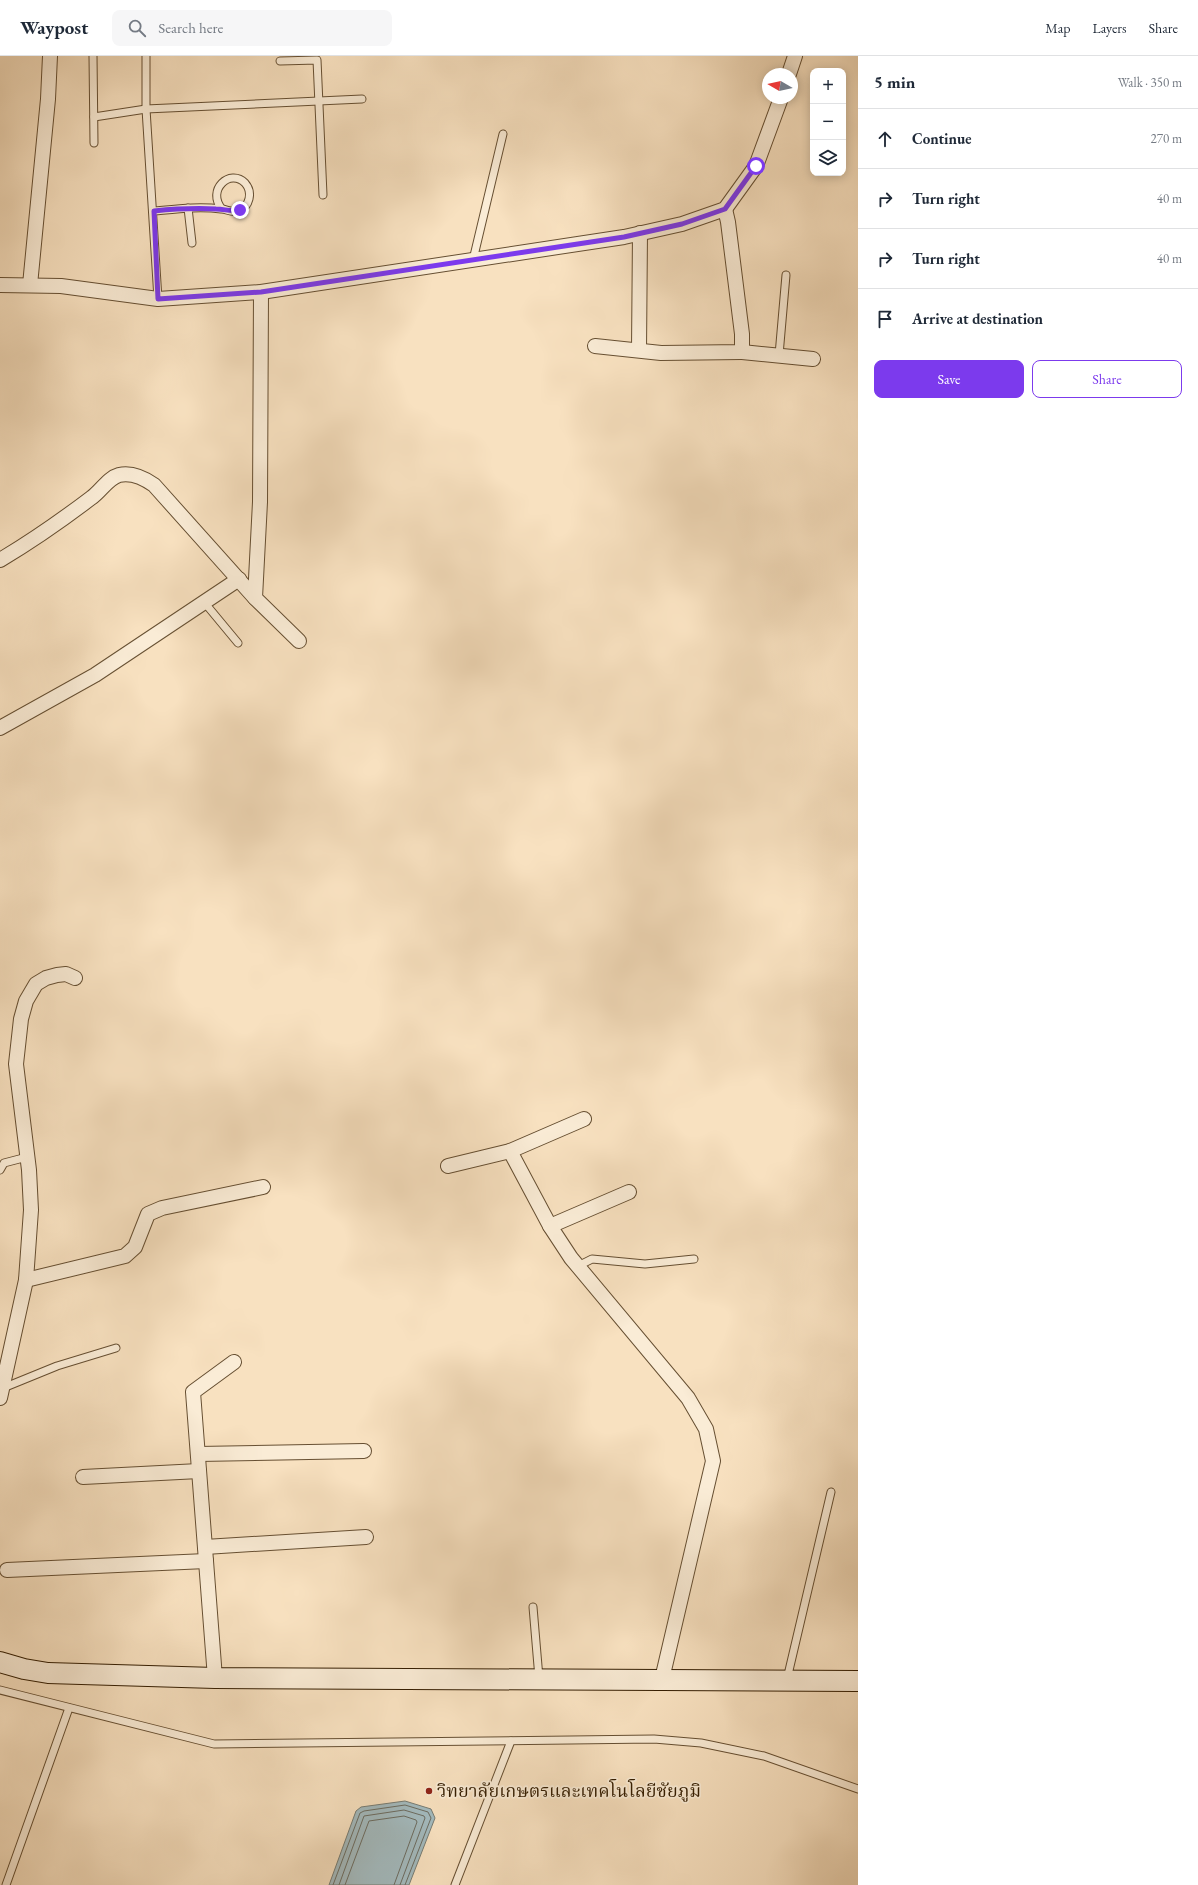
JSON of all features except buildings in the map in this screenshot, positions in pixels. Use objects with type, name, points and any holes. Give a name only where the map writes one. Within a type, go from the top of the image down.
[{"type":"street","points":[[30,285],[48,99],[50,56]]},
{"type":"street","points":[[791,68],[795,56]]},
{"type":"street","points":[[0,285],[61,286],[158,299],[261,292],[473,261],[640,233],[682,224],[725,209],[756,166],[779,104]]},
{"type":"street","points":[[725,209],[728,222],[742,334],[742,352]]},
{"type":"street","points":[[639,350],[640,233]]},
{"type":"street","points":[[255,598],[260,502],[261,292]]},
{"type":"street","points":[[594,346],[661,352],[742,352],[813,359]]},
{"type":"street","points":[[0,560],[20,548],[93,497],[115,477],[127,474],[144,478],[154,484],[255,598],[299,641]]},
{"type":"street","points":[[0,728],[96,675],[239,579]]},
{"type":"street","points":[[1,1393],[26,1280],[31,1210],[27,1157],[16,1064],[18,1038],[26,1001],[36,984],[46,978],[66,974],[75,978]]},
{"type":"street","points":[[448,1166],[510,1151],[584,1119]]},
{"type":"street","points":[[510,1151],[550,1226],[578,1266],[688,1398],[706,1429],[713,1461],[662,1679]]},
{"type":"street","points":[[26,1280],[125,1256],[135,1247],[148,1214],[162,1208],[264,1187]]},
{"type":"street","points":[[550,1226],[629,1192]]},
{"type":"street","points":[[215,1678],[193,1392],[234,1362]]},
{"type":"street","points":[[198,1454],[364,1451]]},
{"type":"street","points":[[83,1477],[199,1471]]},
{"type":"street","points":[[205,1546],[366,1537]]},
{"type":"street","points":[[7,1570],[206,1562]]},
{"type":"street","points":[[0,1662],[24,1669],[55,1673],[215,1678],[858,1681]]},
{"type":"lane","points":[[93,56],[94,143]]},
{"type":"lane","points":[[146,56],[146,109],[154,211],[158,299]]},
{"type":"lane","points":[[280,61],[316,60],[323,195]]},
{"type":"lane","points":[[94,117],[146,109],[362,99]]},
{"type":"lane","points":[[473,261],[503,134]]},
{"type":"lane","points":[[154,211],[188,208],[222,209],[231,212],[240,210],[247,204],[250,198],[249,190],[241,180],[228,179],[221,184],[217,190],[216,198],[222,209]]},
{"type":"lane","points":[[188,208],[192,243]]},
{"type":"lane","points":[[780,355],[786,275]]},
{"type":"lane","points":[[204,602],[238,643]]},
{"type":"lane","points":[[0,1170],[4,1163],[27,1157]]},
{"type":"lane","points":[[578,1266],[592,1259],[645,1264],[694,1259]]},
{"type":"lane","points":[[1,1393],[57,1366],[116,1348]]},
{"type":"lane","points":[[787,1680],[831,1492]]},
{"type":"lane","points":[[533,1607],[539,1680]]},
{"type":"lane","points":[[0,1690],[214,1744],[654,1739],[701,1744],[764,1756],[858,1789]]},
{"type":"lane","points":[[6,1885],[69,1708]]},
{"type":"lane","points":[[455,1885],[511,1741]]},
{"type":"water","points":[[405,1801],[431,1809],[435,1818],[409,1885],[329,1885],[356,1811],[361,1807]]},
{"type":"place","name":"วิทยาลัยเกษตรและเทคโนโลยีชัยภูมิ","points":[[429,1791]]},
{"type":"route","points":[[240,210],[231,212],[222,209],[188,208],[154,211],[158,299],[261,292],[624,237],[682,224],[725,209],[756,166]]}]
